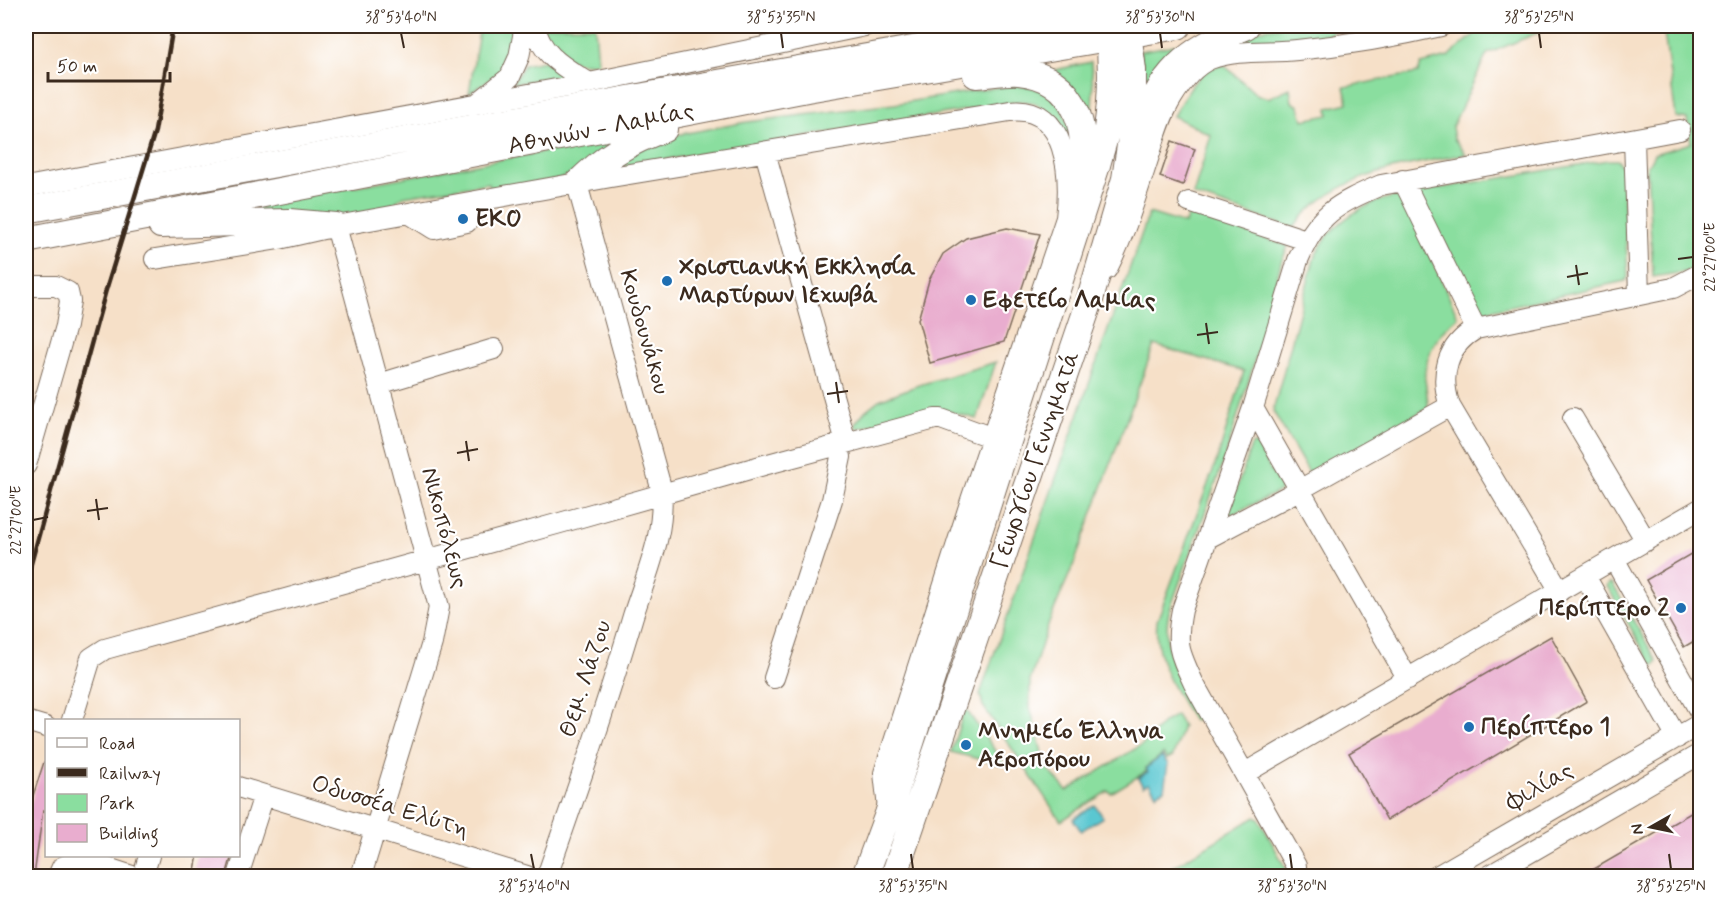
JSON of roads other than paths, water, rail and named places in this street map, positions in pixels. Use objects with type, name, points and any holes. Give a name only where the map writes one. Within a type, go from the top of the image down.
[{"type":"main road","name":"Αθηνών - Λαμίας","points":[[26,210],[650,95],[1044,26]]},
{"type":"main road","name":"Αθηνών - Λαμίας","points":[[26,240],[1118,31],[1178,26]]},
{"type":"main road","points":[[1125,179],[1154,96],[1168,75],[1187,57],[1246,26]]},
{"type":"main road","name":"Γεωργίου Γεννηματά","points":[[894,876],[1088,306],[1125,179],[1131,140],[1133,70],[1118,31]]},
{"type":"main road","name":"Γεωργίου Γεννηματά","points":[[865,876],[888,814],[1079,225],[1107,129],[1110,84],[1118,31]]},
{"type":"main road","points":[[807,89],[830,93],[849,93],[1006,72],[1021,72],[1043,78],[1060,87],[1067,94],[1076,108],[1079,119],[1084,161],[1079,225]]},
{"type":"main road","points":[[576,184],[612,153],[634,141],[759,99]]},
{"type":"main road","points":[[129,219],[170,225],[289,222],[336,226]]},
{"type":"street","points":[[477,104],[510,76],[519,57],[525,26]]},
{"type":"street","points":[[535,26],[537,38],[546,52],[589,83]]},
{"type":"street","points":[[26,187],[589,83],[865,26]]},
{"type":"street","points":[[1338,26],[1354,41]]},
{"type":"street","points":[[1088,306],[1119,245],[1161,121],[1172,98],[1188,75],[1208,60],[1225,55],[1307,49],[1441,26]]},
{"type":"street","points":[[155,259],[279,239],[336,226],[576,184],[1016,110],[1033,112],[1043,117],[1051,124],[1059,139],[1065,164],[1066,218],[884,773],[888,814]]},
{"type":"street","points":[[1296,866],[1194,684],[1181,658],[1178,635],[1182,610],[1253,408],[1306,240],[1326,214],[1347,199],[1381,185],[1680,130]]},
{"type":"street","points":[[1634,139],[1639,295]]},
{"type":"street","points":[[765,152],[842,443],[832,500],[774,678]]},
{"type":"street","points":[[1403,180],[1476,329]]},
{"type":"street","name":"Κουδουνάκου","points":[[576,184],[662,494]]},
{"type":"street","points":[[1190,202],[1306,240]]},
{"type":"street","name":"Νικοπόλεως","points":[[336,226],[439,607],[438,618],[361,876]]},
{"type":"street","points":[[1560,591],[1450,406],[1444,380],[1447,363],[1461,339],[1476,329],[1673,288],[1701,274]]},
{"type":"street","points":[[26,286],[50,285],[66,291],[70,301],[69,314],[26,462]]},
{"type":"street","points":[[379,384],[494,349]]},
{"type":"street","points":[[1208,538],[1450,406]]},
{"type":"street","points":[[1253,408],[1408,679]]},
{"type":"street","points":[[1573,418],[1646,541]]},
{"type":"street","points":[[72,719],[91,658],[98,652],[842,443],[938,419],[993,438]]},
{"type":"street","name":"Θεμ. Λάζου","points":[[546,876],[613,683],[657,540],[662,494]]},
{"type":"street","points":[[1245,773],[1701,510]]},
{"type":"street","points":[[1614,559],[1701,712]]},
{"type":"street","points":[[1585,576],[1677,738]]},
{"type":"street","points":[[26,721],[45,728]]},
{"type":"street","name":"Φιλίας","points":[[1437,876],[1701,724]]},
{"type":"street","points":[[1489,876],[1701,754]]},
{"type":"street","name":"Οδυσσέα Ελύτη","points":[[240,788],[376,830],[485,870],[527,876]]},
{"type":"street","points":[[238,876],[264,795]]},
{"type":"street","points":[[142,876],[148,857]]},
{"type":"street","points":[[58,876],[62,867],[76,861],[86,861],[132,876]]},
{"type":"water","points":[[1162,756],[1168,764],[1164,789],[1156,794],[1149,783],[1143,786],[1138,778],[1148,772],[1146,768]]},
{"type":"water","points":[[1095,805],[1103,817],[1081,831],[1073,819]]},
{"type":"railway","points":[[26,582],[106,290],[155,131],[173,26]]},
{"type":"place","name":"EKO","points":[[463,219]]},
{"type":"place","name":"Χριστιανική Εκκλησία Μαρτύρων Ιεχωβά","points":[[667,281]]},
{"type":"place","name":"Εφετείο Λαμίας","points":[[971,300]]},
{"type":"place","name":"Περίπτερο 2","points":[[1681,608]]},
{"type":"place","name":"Περίπτερο 1","points":[[1469,727]]},
{"type":"place","name":"Μνημείο Έλληνα Αεροπόρου","points":[[966,745]]}]
